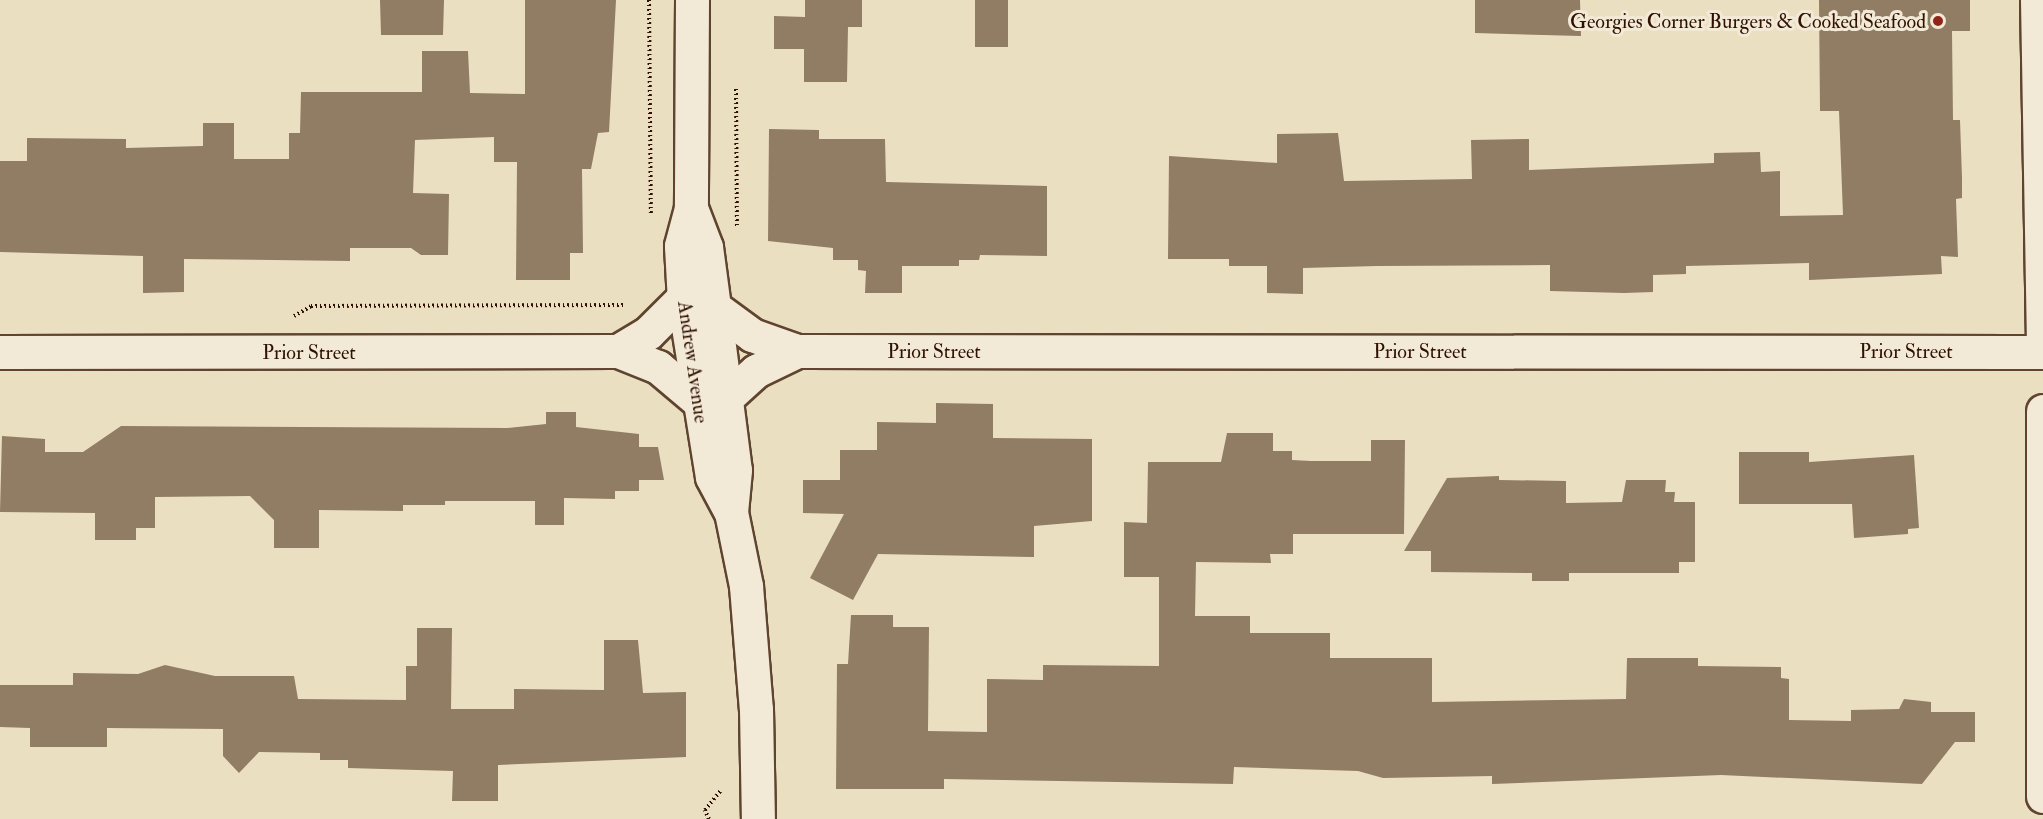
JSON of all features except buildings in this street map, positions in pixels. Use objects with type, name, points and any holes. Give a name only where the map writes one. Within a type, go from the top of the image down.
[{"type":"street","name":"Andrew Avenue","points":[[692,0],[692,208],[681,246],[683,298],[710,399]]},
{"type":"street","points":[[2037,0],[2043,338]]},
{"type":"street","name":"Andrew Avenue","points":[[692,208],[706,247],[714,307],[710,399],[712,477],[731,512],[753,651],[758,819]]},
{"type":"street","points":[[618,351],[648,333],[683,298]]},
{"type":"street","name":"Prior Street","points":[[714,307],[752,335],[797,351],[2043,352]]},
{"type":"street","name":"Prior Street","points":[[0,352],[618,351],[658,367],[710,399],[756,371],[797,351]]},
{"type":"street","points":[[2043,411],[2043,796]]},
{"type":"path","points":[[649,0],[651,220]]},
{"type":"path","points":[[736,89],[738,233]]},
{"type":"path","points":[[287,319],[310,306],[631,306]]},
{"type":"path","points":[[709,819],[705,810],[716,800],[722,779]]},
{"type":"place","name":"Georgies Corner Burgers & Cooked Seafood","points":[[1938,21]]}]
